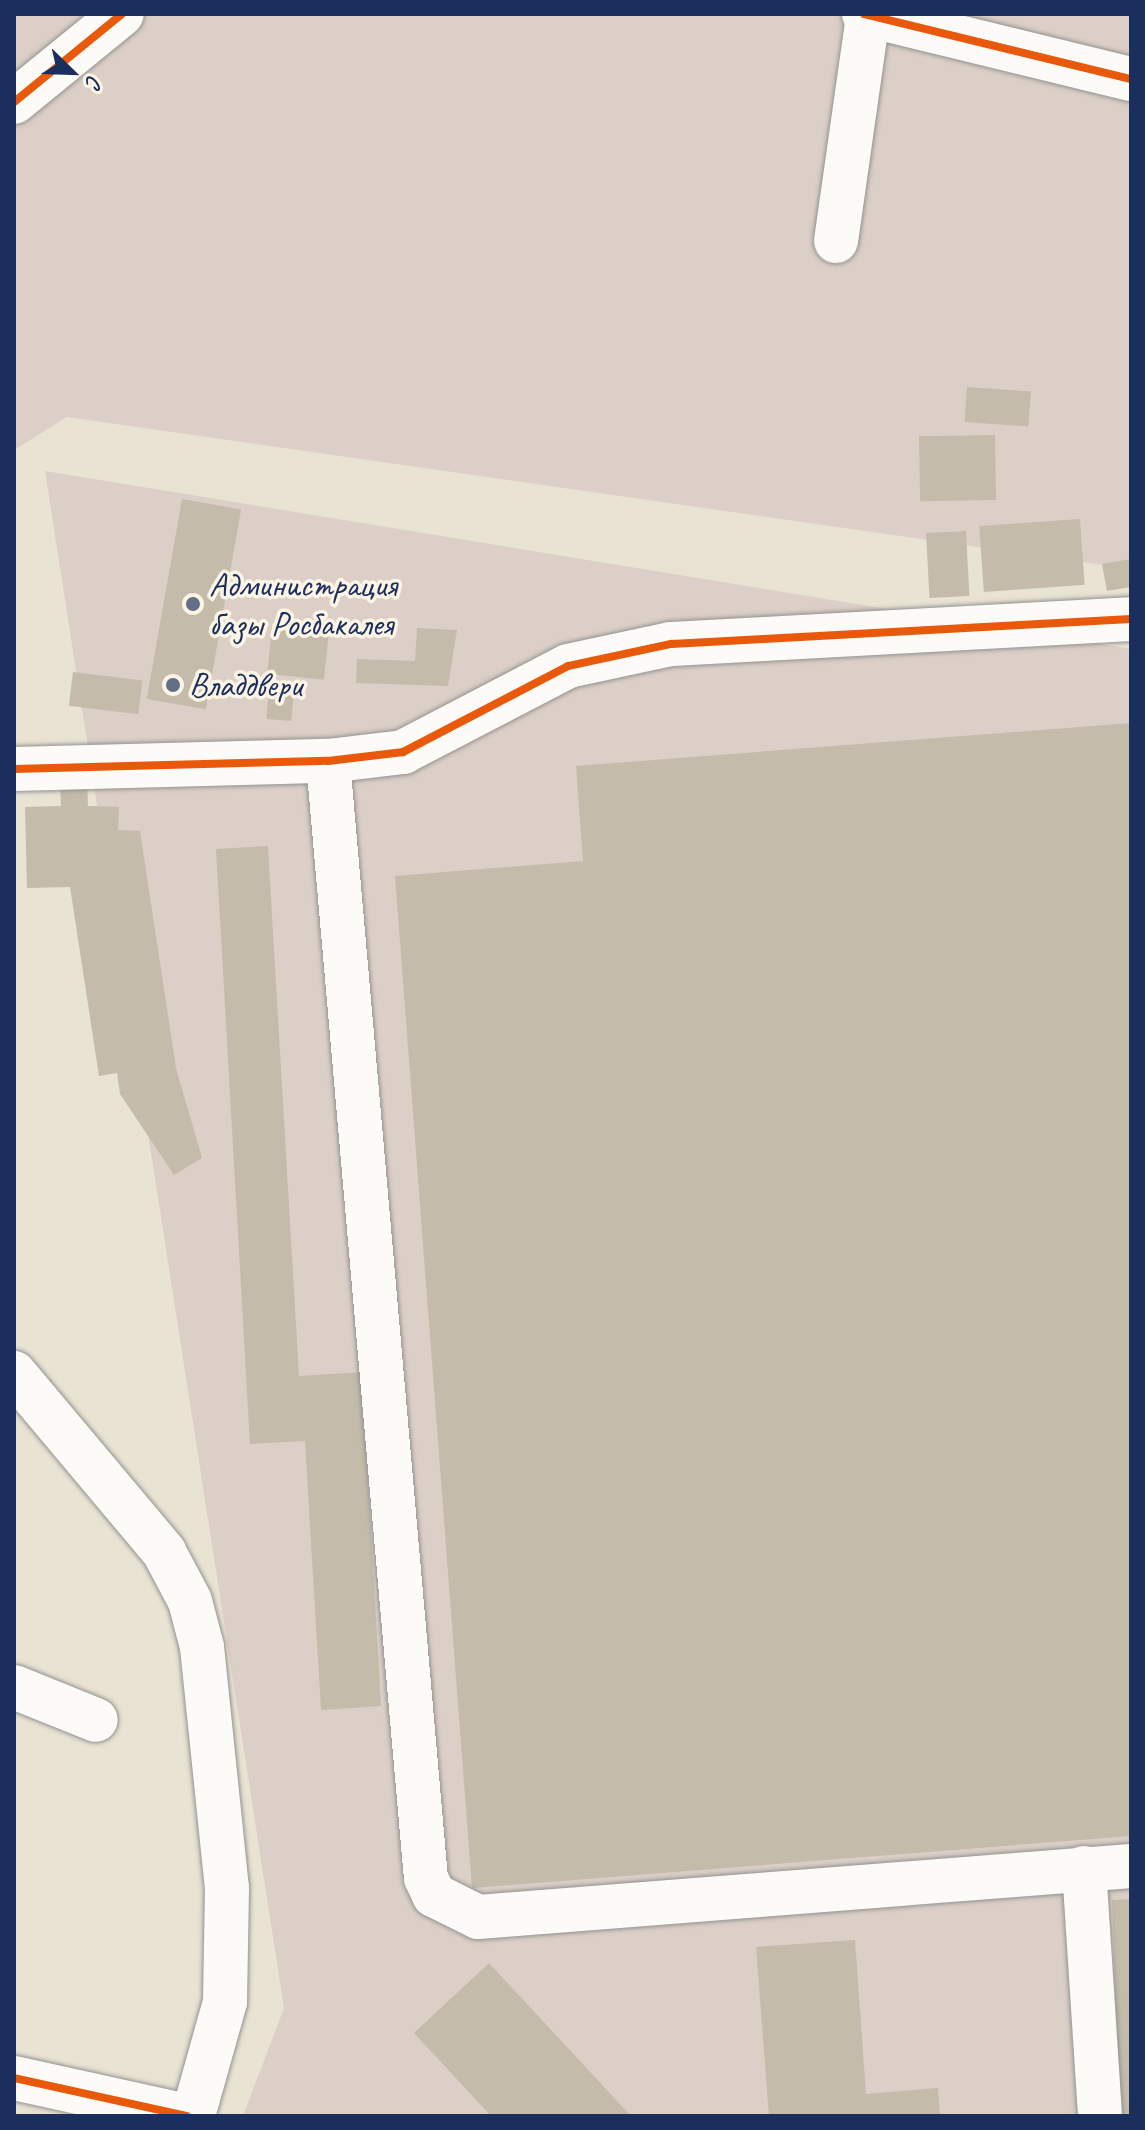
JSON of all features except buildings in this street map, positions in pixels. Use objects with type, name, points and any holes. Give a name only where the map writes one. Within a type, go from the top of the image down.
[{"type":"street","points":[[14,102],[122,14]]},
{"type":"street","points":[[836,241],[866,14],[1131,79]]},
{"type":"street","points":[[14,769],[328,761],[403,752],[568,666],[671,644],[1131,619]]},
{"type":"street","points":[[328,761],[426,1878],[434,1895],[478,1917],[1131,1866]]},
{"type":"street","points":[[14,1373],[164,1552],[190,1601],[202,1647],[227,1888],[225,2002],[190,2116],[14,2078]]},
{"type":"street","points":[[14,1687],[96,1720]]},
{"type":"street","points":[[1084,1868],[1100,2116]]},
{"type":"shaded area","points":[[14,14],[1131,14],[1131,569],[67,417],[14,450]]},
{"type":"shaded area","points":[[45,471],[1131,649],[1131,2116],[243,2116],[284,2008]]},
{"type":"cycle path","points":[[14,102],[122,14]]},
{"type":"cycle path","points":[[864,14],[1131,79]]},
{"type":"cycle path","points":[[14,769],[328,761],[403,752],[568,666],[671,644],[1131,619]]},
{"type":"cycle path","points":[[14,2078],[187,2116]]},
{"type":"place","name":"Администрация базы Росбакалея","points":[[193,604]]},
{"type":"place","name":"Владдвери","points":[[173,685]]}]
